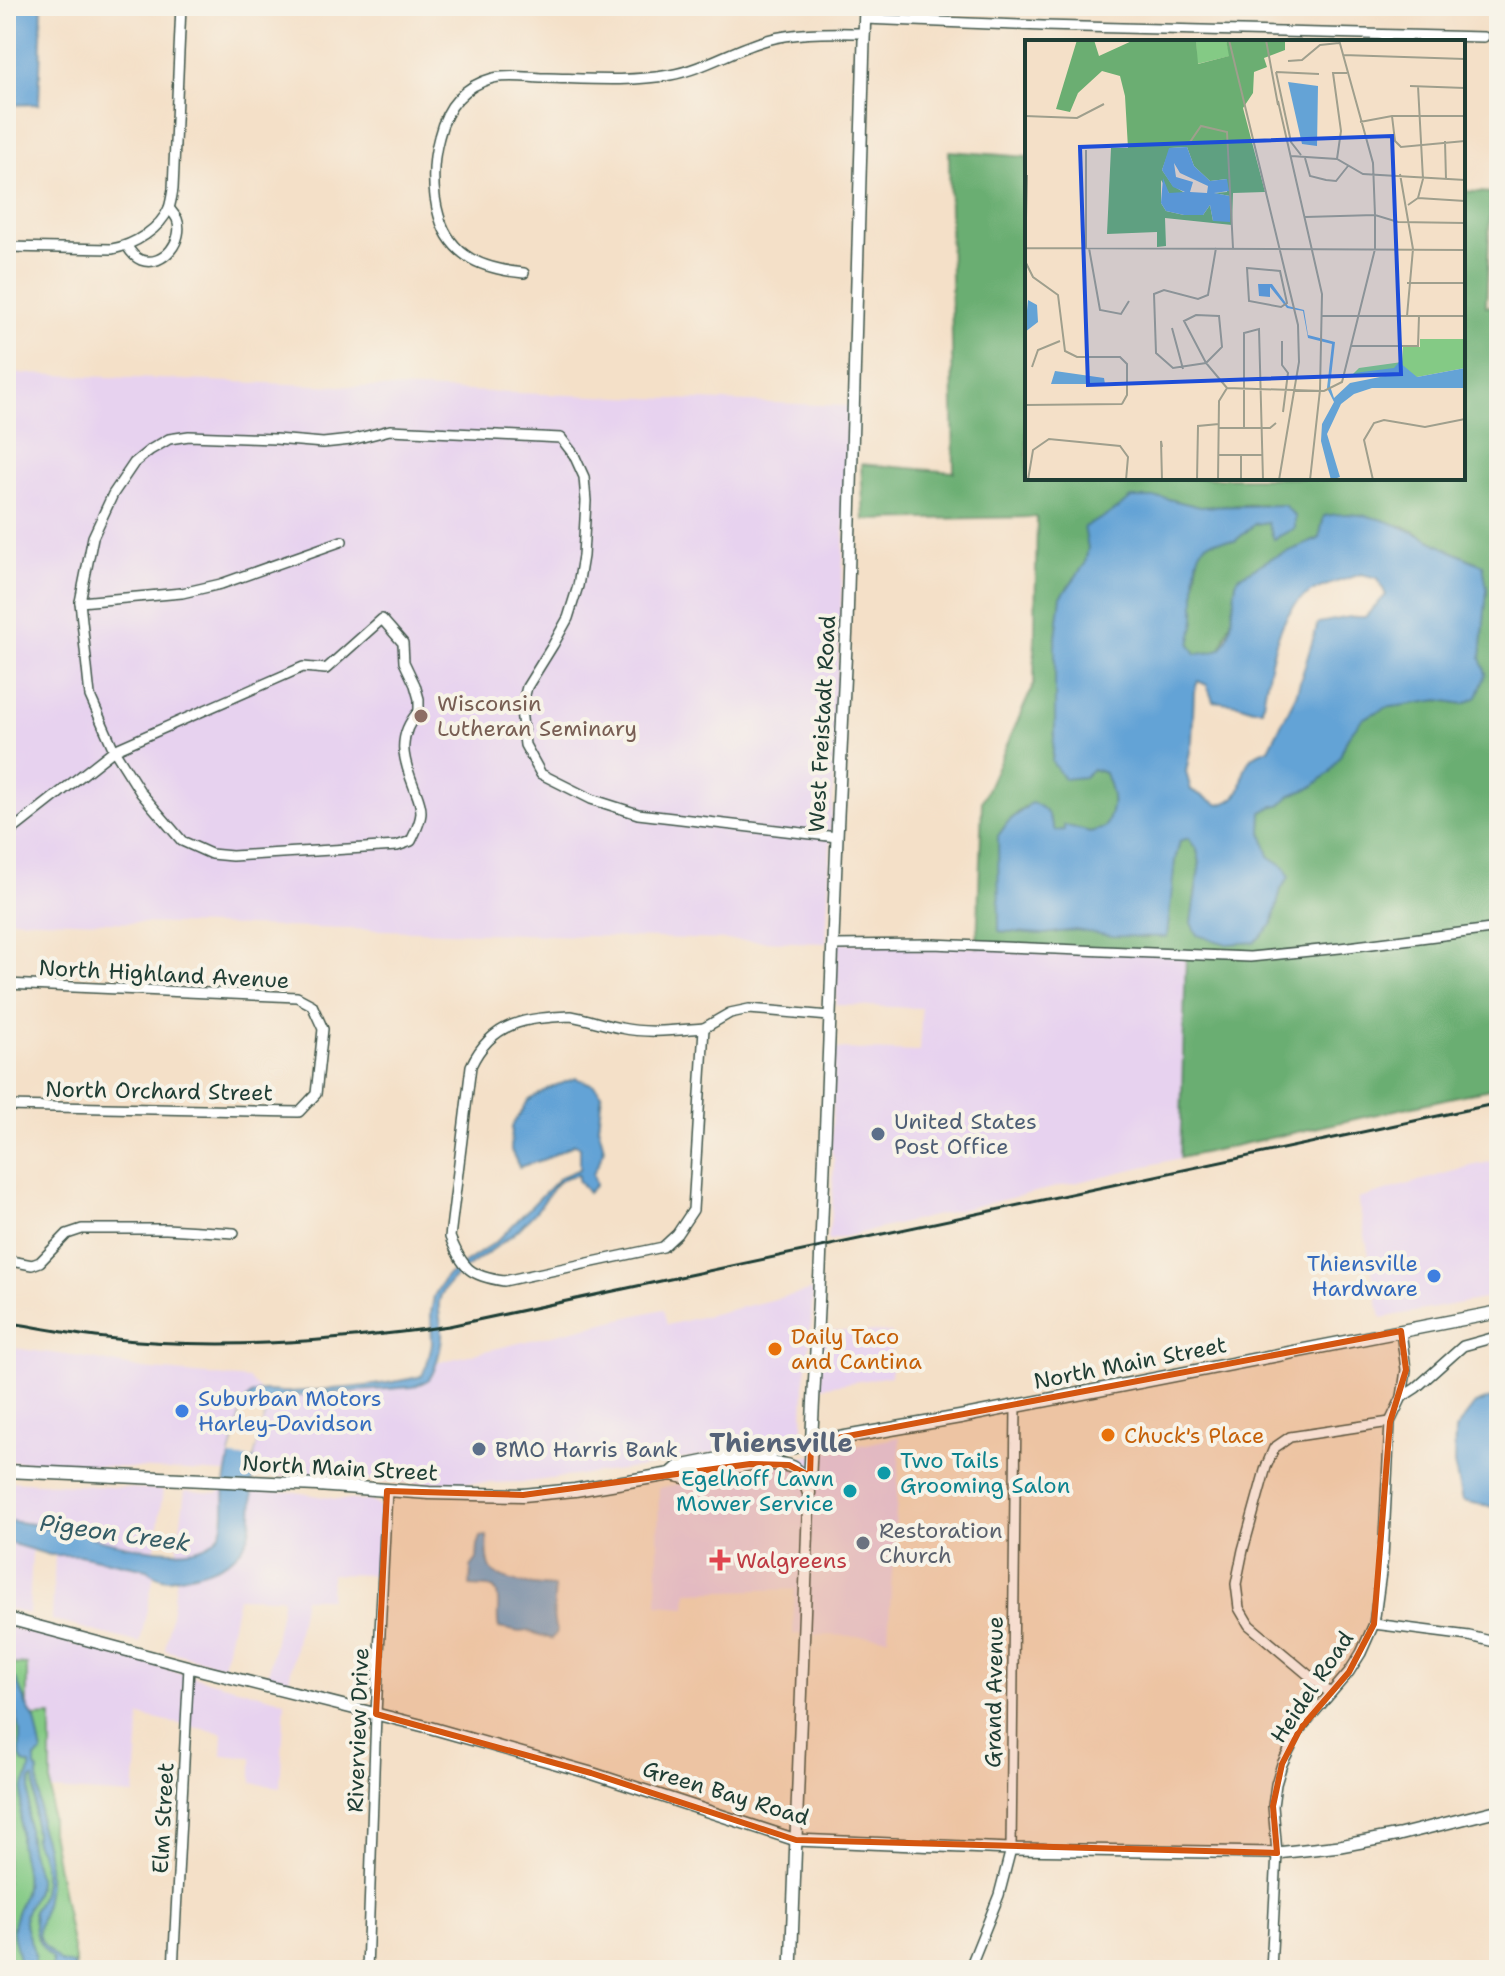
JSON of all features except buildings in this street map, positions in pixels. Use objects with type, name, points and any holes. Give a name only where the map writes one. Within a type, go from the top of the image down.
[{"type":"main road","name":"North Main Street","points":[[671,1474],[679,1467],[749,1453],[769,1453],[1499,1312]]},
{"type":"main road","name":"North Main Street","points":[[6,1471],[523,1495],[671,1474],[684,1477],[750,1464],[769,1453]]},
{"type":"main road","points":[[750,1464],[789,1465],[801,1474],[809,1493]]},
{"type":"street","points":[[6,247],[112,249],[127,246],[161,220],[169,208],[173,189],[181,6]]},
{"type":"street","points":[[864,12],[1043,26],[1484,37]]},
{"type":"street","name":"West Freistadt Road","points":[[791,1970],[847,624],[864,12]]},
{"type":"street","points":[[524,273],[482,265],[453,244],[442,225],[435,190],[435,150],[443,122],[454,102],[470,88],[498,77],[616,80],[656,77],[710,63],[767,40],[817,33],[865,33]]},
{"type":"street","points":[[127,246],[141,260],[152,261],[168,254],[178,238],[177,219],[169,208]]},
{"type":"street","points":[[6,835],[114,750],[303,667],[326,669],[382,619],[403,643],[404,662],[419,699],[419,711],[410,721],[403,747],[422,814],[411,841],[397,846],[232,856],[211,854],[182,841],[141,793],[114,750],[90,696],[80,602],[93,537],[113,494],[134,463],[169,439],[218,436],[323,443],[390,430],[561,438],[574,455],[584,477],[583,556],[578,586],[568,618],[527,687],[521,710],[525,745],[541,774],[591,799],[638,814],[837,837]]},
{"type":"street","points":[[80,602],[182,593],[208,587],[342,541]]},
{"type":"street","points":[[833,945],[932,944],[1250,957],[1499,928]]},
{"type":"street","name":"North Highland Avenue","points":[[6,984],[297,997],[312,1005],[323,1029],[321,1058]]},
{"type":"street","points":[[704,1028],[693,1210],[677,1234],[663,1247],[644,1253],[504,1281],[473,1274],[457,1255],[450,1237],[471,1066],[478,1052],[495,1033],[517,1023],[549,1017],[571,1016],[622,1029],[656,1031],[704,1028],[730,1013],[749,1009],[829,1016]]},
{"type":"street","name":"North Orchard Street","points":[[6,1106],[299,1112],[316,1094],[321,1058]]},
{"type":"street","points":[[6,1260],[32,1265],[40,1262],[67,1234],[82,1229],[234,1233]]},
{"type":"street","name":"Heidel Road","points":[[1271,1970],[1277,1853],[1273,1806],[1276,1784],[1282,1764],[1300,1729],[1349,1672],[1374,1624],[1383,1558],[1390,1422],[1402,1397],[1406,1370],[1401,1331]]},
{"type":"street","points":[[1402,1397],[1463,1346],[1499,1336]]},
{"type":"street","name":"Grand Avenue","points":[[969,1970],[999,1895],[1011,1849],[1016,1406]]},
{"type":"street","points":[[1330,1693],[1249,1625],[1239,1608],[1236,1584],[1243,1550],[1274,1448],[1290,1437],[1390,1422]]},
{"type":"street","name":"Riverview Drive","points":[[367,1970],[387,1491]]},
{"type":"street","name":"Green Bay Road","points":[[6,1618],[591,1773],[796,1840],[1011,1849],[1277,1853],[1399,1835],[1499,1810]]},
{"type":"street","points":[[1374,1624],[1469,1636],[1499,1643]]},
{"type":"street","name":"Elm Street","points":[[173,1970],[189,1667]]},
{"type":"highlighted area","points":[[1401,1331],[1406,1370],[1390,1422],[1374,1624],[1349,1672],[1300,1729],[1282,1764],[1273,1806],[1277,1853],[796,1840],[591,1773],[376,1714],[387,1491],[523,1495],[750,1464],[789,1465],[810,1476],[811,1443]]},
{"type":"shaded area","name":"Wisconsin Lutheran Seminary","points":[[6,373],[848,406],[826,943],[6,919]]},
{"type":"shaded area","points":[[838,943],[1187,954],[1180,1158],[827,1241],[832,1211],[835,1049],[920,1052],[921,1008],[836,1005]]},
{"type":"shaded area","points":[[1499,1160],[1499,1296],[1381,1318],[1358,1199]]},
{"type":"shaded area","points":[[813,1290],[803,1427],[799,1435],[644,1467],[527,1482],[405,1482],[253,1475],[253,1459],[268,1401],[273,1398],[412,1387],[435,1369],[436,1363],[663,1309],[667,1325]]},
{"type":"shaded area","points":[[822,1330],[892,1333],[891,1376],[821,1387]]},
{"type":"shaded area","points":[[6,1347],[143,1369],[249,1379],[261,1391],[242,1407],[226,1473],[6,1461]]},
{"type":"shaded area","points":[[899,1437],[888,1637],[793,1634],[795,1589],[687,1592],[686,1607],[657,1605],[659,1488]]},
{"type":"shaded area","points":[[6,1481],[163,1490],[155,1549],[124,1546],[86,1536],[85,1533],[6,1521]]},
{"type":"shaded area","points":[[224,1489],[222,1525],[215,1540],[204,1547],[177,1551],[185,1491],[217,1493]]},
{"type":"shaded area","points":[[253,1491],[295,1492],[371,1501],[380,1510],[377,1575],[331,1574],[330,1598],[304,1598],[289,1681],[268,1676],[283,1598],[238,1597],[223,1666],[165,1650],[177,1578],[219,1567],[253,1499]]},
{"type":"shaded area","points":[[6,1542],[32,1549],[29,1614],[6,1608]]},
{"type":"shaded area","points":[[55,1555],[79,1555],[147,1569],[154,1575],[140,1643],[52,1620]]},
{"type":"shaded area","points":[[6,1626],[285,1701],[280,1787],[252,1783],[252,1757],[222,1756],[223,1733],[140,1716],[134,1795],[50,1790],[51,1716],[33,1717],[27,1706],[27,1665],[6,1664]]},
{"type":"green space","points":[[949,151],[1025,157],[1025,480],[1465,480],[1465,191],[1491,193],[1486,306],[1499,306],[1499,1087],[1180,1158],[1186,954],[977,947],[982,801],[1034,684],[1037,517],[864,520],[861,464],[954,472]],"holes":[[[1132,498],[1164,498],[1200,507],[1264,504],[1275,539],[1268,522],[1255,524],[1235,541],[1207,543],[1199,551],[1195,620],[1190,644],[1195,654],[1221,648],[1232,618],[1237,578],[1272,558],[1319,539],[1324,516],[1404,526],[1483,565],[1487,589],[1481,658],[1486,674],[1482,683],[1464,704],[1439,700],[1414,703],[1385,708],[1361,719],[1348,737],[1340,756],[1311,788],[1290,795],[1280,806],[1262,812],[1261,830],[1269,857],[1285,867],[1289,877],[1281,889],[1272,925],[1191,923],[1200,862],[1197,850],[1188,838],[1180,841],[1171,892],[1148,938],[1075,930],[1044,934],[999,931],[999,835],[1008,822],[1024,807],[1049,816],[1055,832],[1064,830],[1064,825],[1090,832],[1105,828],[1111,813],[1112,800],[1105,773],[1052,762],[1055,645],[1061,597],[1085,564],[1088,548],[1108,515]]]},
{"type":"green space","points":[[6,1664],[27,1665],[27,1706],[33,1717],[51,1716],[51,1832],[75,1970],[6,1970],[6,1770],[16,1739],[17,1717],[6,1685]]},
{"type":"water","points":[[6,6],[42,6],[39,104],[6,105]]},
{"type":"water","points":[[1132,498],[1164,498],[1200,507],[1284,505],[1295,516],[1295,528],[1274,539],[1267,522],[1255,524],[1235,541],[1205,545],[1196,569],[1195,619],[1190,644],[1196,654],[1216,651],[1226,642],[1237,578],[1272,558],[1319,539],[1324,516],[1346,514],[1387,521],[1483,565],[1487,589],[1481,658],[1486,674],[1477,697],[1464,704],[1439,700],[1385,708],[1362,719],[1348,737],[1330,772],[1311,788],[1290,795],[1280,806],[1262,812],[1261,830],[1269,856],[1285,867],[1289,877],[1281,889],[1272,925],[1255,942],[1227,944],[1197,935],[1191,923],[1200,862],[1197,850],[1188,838],[1180,841],[1175,860],[1167,937],[1112,936],[1075,930],[1044,934],[999,931],[998,836],[1008,822],[1031,803],[1044,809],[1055,831],[1064,830],[1064,825],[1090,832],[1105,828],[1111,813],[1112,794],[1105,773],[1093,769],[1084,777],[1064,779],[1052,762],[1055,645],[1061,597],[1085,564],[1088,548],[1084,527]],"holes":[[[1361,574],[1378,578],[1386,595],[1365,617],[1318,623],[1296,695],[1269,749],[1256,755],[1247,765],[1236,796],[1219,805],[1191,790],[1186,772],[1192,741],[1194,692],[1198,681],[1207,685],[1213,701],[1262,709],[1278,638],[1283,624],[1298,602],[1319,588]]]},
{"type":"water","name":"Pigeon Creek","points":[[576,1078],[594,1085],[602,1094],[598,1126],[604,1148],[593,1174],[596,1185],[588,1193],[578,1180],[578,1175],[560,1181],[521,1227],[447,1286],[439,1304],[440,1349],[432,1375],[427,1380],[412,1387],[273,1398],[268,1401],[254,1455],[251,1526],[247,1539],[231,1559],[207,1570],[168,1579],[156,1576],[147,1569],[79,1555],[50,1555],[6,1542],[6,1521],[85,1533],[86,1536],[139,1548],[181,1551],[199,1548],[214,1540],[222,1528],[229,1463],[241,1413],[249,1397],[261,1391],[356,1387],[422,1376],[432,1344],[434,1296],[446,1276],[497,1241],[560,1177],[580,1169],[580,1147],[575,1144],[545,1159],[519,1167],[511,1150],[512,1126],[528,1101],[549,1088]]},
{"type":"water","points":[[1499,1395],[1499,1508],[1462,1501],[1454,1464],[1455,1430],[1475,1404]]},
{"type":"water","points":[[487,1536],[488,1561],[495,1573],[520,1582],[554,1587],[557,1632],[552,1639],[528,1631],[499,1628],[495,1590],[470,1586],[471,1567],[477,1559],[478,1545],[481,1537]]},
{"type":"water","points":[[6,1665],[8,1675],[16,1679],[35,1720],[42,1753],[35,1758],[35,1767],[38,1771],[40,1829],[48,1859],[48,1881],[38,1934],[60,1962],[74,1965],[74,1970],[52,1970],[53,1960],[35,1933],[33,1911],[40,1898],[44,1874],[35,1840],[34,1778],[31,1779],[28,1830],[38,1883],[25,1918],[35,1958],[32,1970],[15,1970],[18,1955],[13,1929],[26,1880],[20,1845],[21,1810],[30,1765],[23,1763],[20,1756],[20,1730],[6,1685]]},
{"type":"pier","points":[[242,1407],[265,1413],[253,1459],[230,1457]]},
{"type":"railway","points":[[6,1322],[96,1337],[229,1344],[317,1340],[449,1326],[1499,1103]]},
{"type":"place","name":"Wisconsin Lutheran Seminary","points":[[421,716]]},
{"type":"place","name":"United States Post Office","points":[[878,1134]]},
{"type":"place","name":"Thiensville Hardware","points":[[1434,1276]]},
{"type":"place","name":"Daily Taco and Cantina","points":[[775,1349]]},
{"type":"place","name":"Suburban Motors Harley-Davidson","points":[[182,1411]]},
{"type":"place","name":"Chuck's Place","points":[[1108,1435]]},
{"type":"place","name":"BMO Harris Bank","points":[[479,1449]]},
{"type":"place","name":"Two Tails Grooming Salon","points":[[884,1473]]},
{"type":"place","name":"Egelhoff Lawn Mower Service","points":[[850,1491]]},
{"type":"place","name":"Restoration Church","points":[[863,1543]]},
{"type":"place","name":"Walgreens","points":[[720,1560]]},
{"type":"district","name":"Thiensville","points":[[781,1442]]}]
